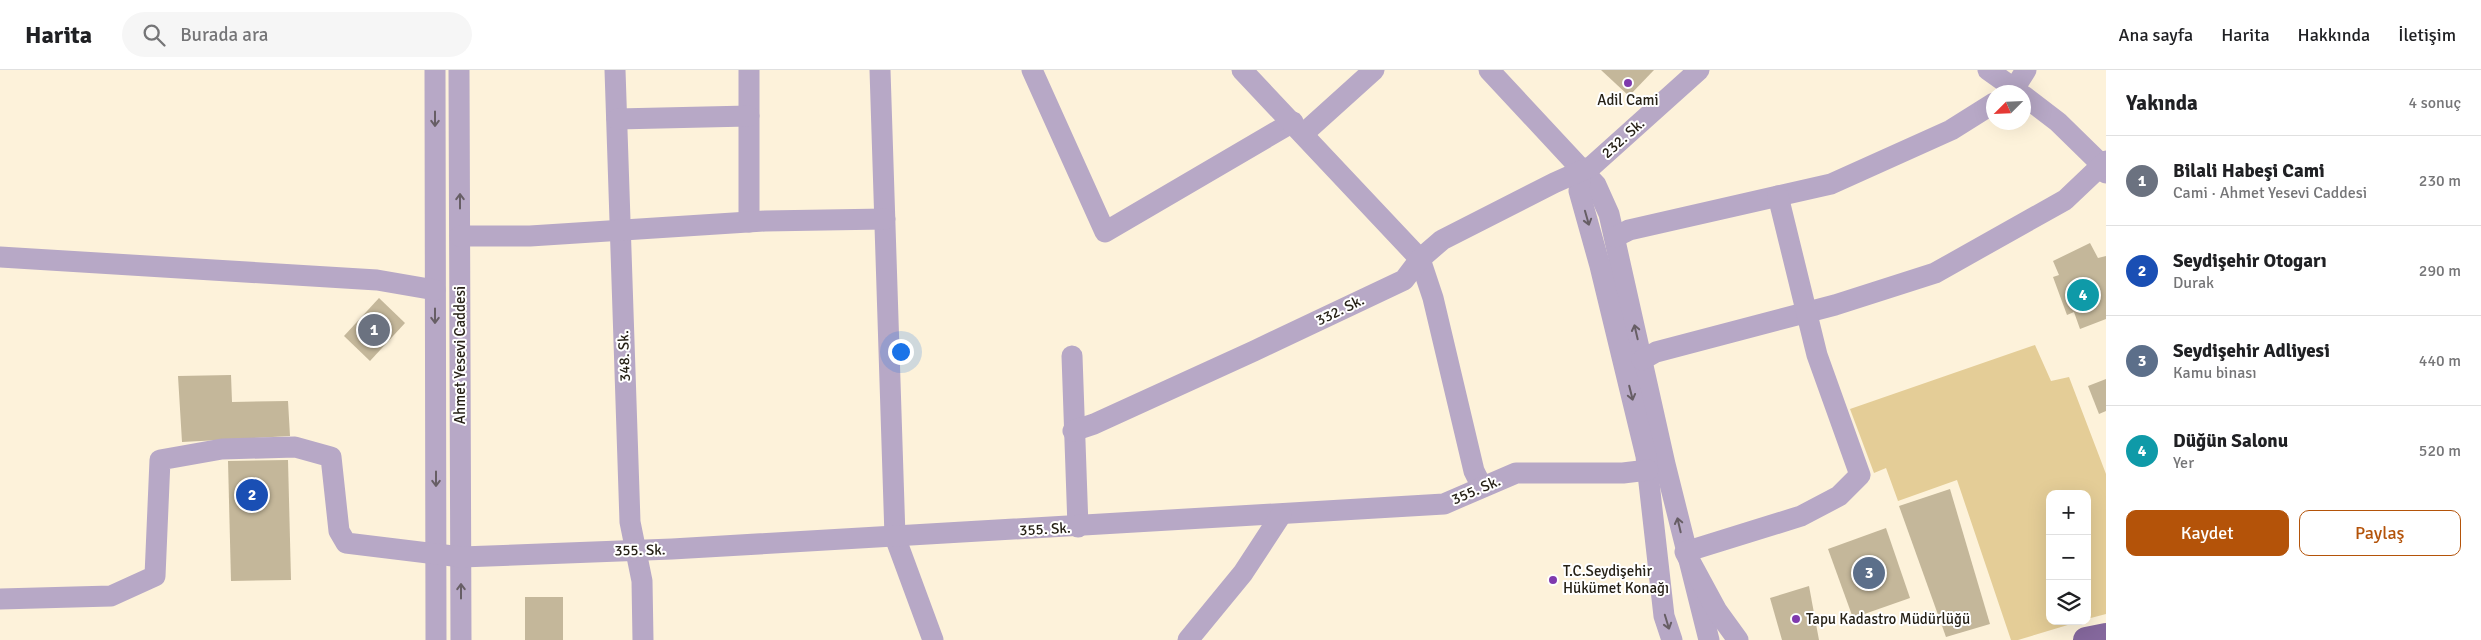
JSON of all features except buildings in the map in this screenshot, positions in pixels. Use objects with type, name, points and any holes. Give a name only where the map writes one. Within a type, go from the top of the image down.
[{"type":"main road","points":[[2086,640],[2106,636]]},
{"type":"street","name":"Ahmet Yesevi Caddesi","points":[[435,70],[436,640]]},
{"type":"street","name":"Ahmet Yesevi Caddesi","points":[[460,70],[461,640]]},
{"type":"street","name":"348. Sk.","points":[[615,70],[630,522],[642,582],[643,640]]},
{"type":"street","points":[[749,70],[749,222]]},
{"type":"street","points":[[880,70],[895,537],[933,640]]},
{"type":"street","points":[[1032,70],[1106,232],[1298,128],[1374,70]]},
{"type":"street","points":[[1242,70],[1420,259],[1433,298],[1474,471],[1482,487]]},
{"type":"street","points":[[1490,70],[1572,156],[1586,168],[1610,214],[1685,552],[1709,640]]},
{"type":"street","name":"232. Sk.","points":[[1586,168],[1699,70]]},
{"type":"street","points":[[1988,70],[2006,85]]},
{"type":"street","points":[[2019,85],[2026,70]]},
{"type":"street","points":[[1642,360],[1656,352],[1807,312],[1935,273],[2065,200],[2105,167],[2058,122],[2031,103]]},
{"type":"street","points":[[1615,237],[1630,230],[1831,184],[1951,130],[1986,107]]},
{"type":"street","points":[[617,119],[749,116]]},
{"type":"street","points":[[1586,168],[1579,191],[1600,266],[1648,470],[1664,616],[1672,640]]},
{"type":"street","name":"332. Sk.","points":[[1073,431],[1094,424],[1404,280],[1420,259],[1442,240],[1586,168]]},
{"type":"street","points":[[1685,552],[1801,516],[1840,496],[1860,475],[1817,355],[1778,196]]},
{"type":"street","points":[[460,236],[620,230],[749,222],[885,219]]},
{"type":"street","points":[[0,257],[376,280],[435,290]]},
{"type":"street","points":[[1072,356],[1073,431],[1078,527]]},
{"type":"street","name":"355. Sk.","points":[[0,599],[111,596],[155,576],[160,460],[222,449],[294,447],[331,457],[339,530],[346,543],[461,557],[672,549],[895,537],[1444,504],[1516,473],[1623,473],[1648,470]]},
{"type":"street","points":[[1188,640],[1243,573],[1282,515]]},
{"type":"street","points":[[1685,552],[1717,612],[1738,640]]},
{"type":"shaded area","points":[[2035,345],[2051,381],[2069,377],[2106,474],[2106,614],[2091,618],[2091,490],[2046,490],[2046,625],[2068,625],[2018,640],[2011,640],[1957,480],[1898,501],[1886,468],[1874,473],[1850,409]]},
{"type":"place","name":"Adil Cami","points":[[1628,83]]},
{"type":"place","name":"Düğün Salonu","points":[[2083,295]]},
{"type":"place","name":"Bilali Habeşi Cami","points":[[374,330]]},
{"type":"place","name":"Seydişehir Otogarı","points":[[252,495]]},
{"type":"place","name":"Seydişehir Adliyesi","points":[[1869,573]]},
{"type":"place","name":"T.C.Seydişehir Hükümet Konağı","points":[[1553,580]]},
{"type":"place","name":"Tapu Kadastro Müdürlüğü","points":[[1796,619]]}]
